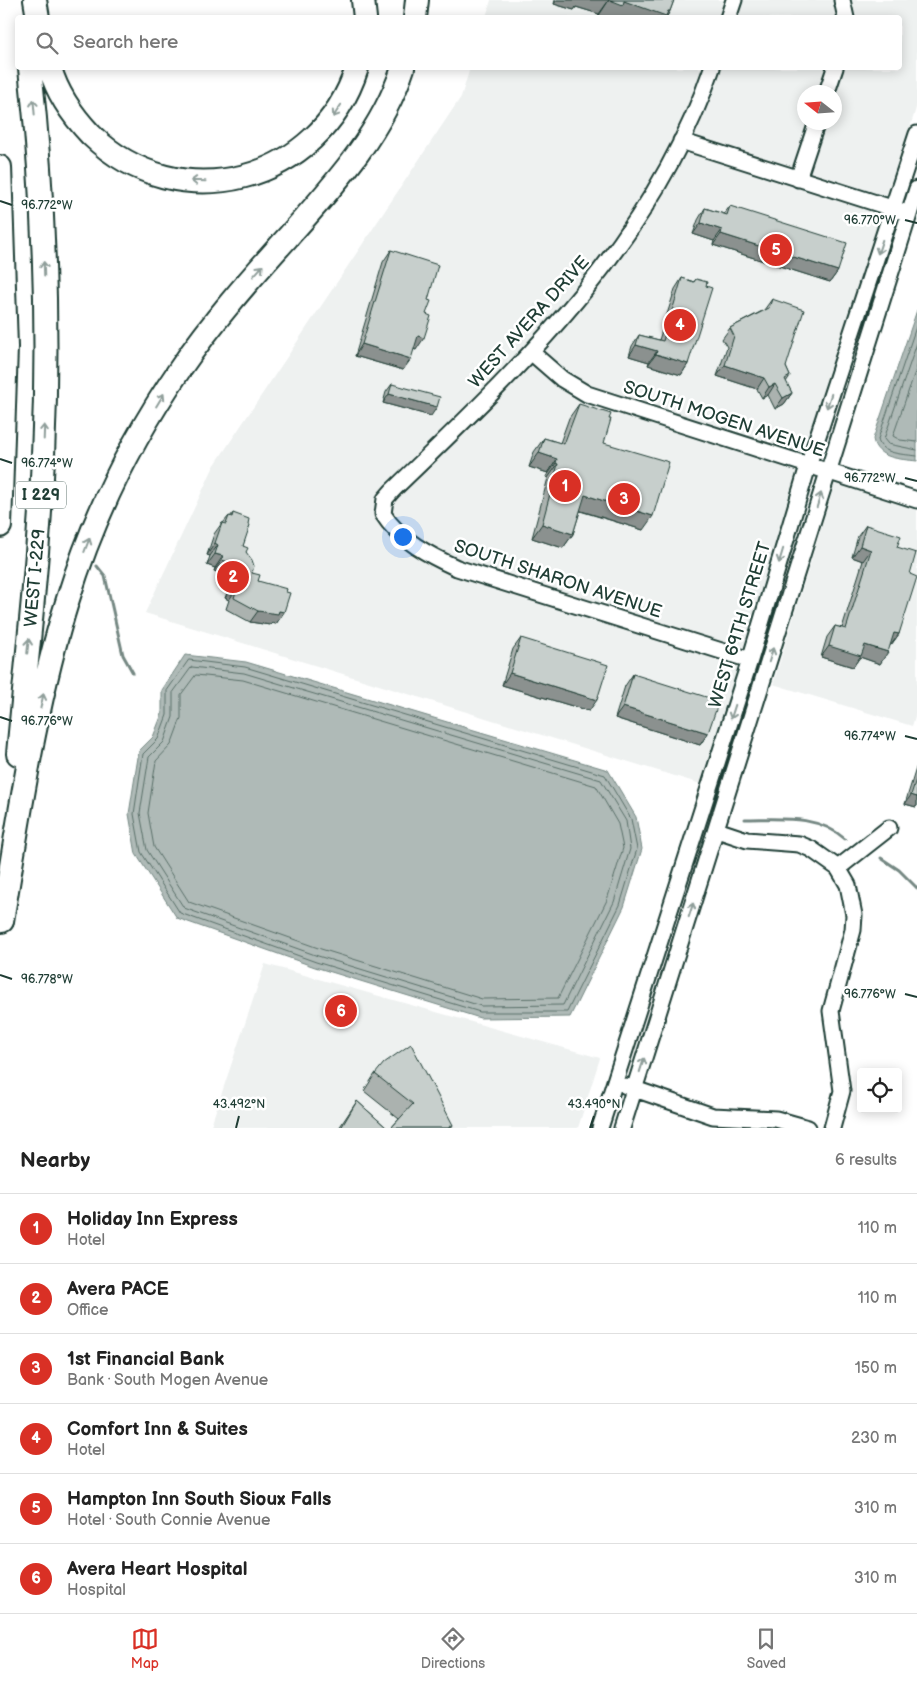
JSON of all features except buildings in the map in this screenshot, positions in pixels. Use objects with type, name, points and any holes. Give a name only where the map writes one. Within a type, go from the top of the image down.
[{"type":"highway","points":[[23,0],[25,15]]},
{"type":"highway","points":[[35,0],[38,15]]},
{"type":"highway","points":[[363,0],[365,15]]},
{"type":"highway","points":[[415,15],[417,0]]},
{"type":"highway","name":"WEST I-229","points":[[1,929],[35,580],[43,457],[45,299],[40,169],[30,70]]},
{"type":"highway","points":[[51,70],[65,102],[82,125],[106,149],[134,166],[165,177],[197,182],[239,178],[263,171],[292,155],[319,134],[337,113],[351,86],[356,70]]},
{"type":"highway","points":[[1,929],[36,726],[52,656],[79,566],[111,492],[150,417],[198,343],[242,288],[333,185],[368,140],[392,97],[402,70]]},
{"type":"highway","name":"I 229","points":[[0,167],[6,347],[0,526]]},
{"type":"street","points":[[729,15],[734,0]]},
{"type":"street","points":[[842,0],[845,15]]},
{"type":"street","name":"WEST AVERA DRIVE","points":[[406,477],[531,352],[573,307],[608,264],[645,208],[681,141],[703,94],[711,70]]},
{"type":"street","points":[[829,85],[834,70]]},
{"type":"street","points":[[798,178],[814,130]]},
{"type":"street","name":"WEST 69TH STREET","points":[[600,1128],[750,660],[808,466],[917,134]]},
{"type":"street","points":[[681,141],[913,215]]},
{"type":"street","points":[[622,1128],[828,472],[913,215],[917,189]]},
{"type":"street","name":"SOUTH MOGEN AVENUE","points":[[531,352],[562,379],[587,394],[917,500]]},
{"type":"street","name":"SOUTH SHARON AVENUE","points":[[406,477],[386,499],[384,514],[407,538],[430,555],[457,568],[750,660]]},
{"type":"street","points":[[838,868],[889,828]]},
{"type":"street","points":[[716,830],[747,840],[799,844],[822,855],[838,868],[848,886],[854,915],[851,936],[830,1011],[842,1091],[832,1128]]},
{"type":"street","points":[[615,1082],[714,1116],[776,1119],[808,1128]]},
{"type":"shaded area","points":[[491,0],[917,0],[917,105],[704,785],[145,613],[214,466],[461,97],[469,70],[902,70],[902,15],[487,15]]},
{"type":"shaded area","points":[[836,480],[917,506],[917,710],[912,726],[773,684]]},
{"type":"shaded area","points":[[265,964],[600,1058],[578,1128],[210,1128]]},
{"type":"water","points":[[917,310],[917,461],[890,457],[884,454],[875,446],[873,439]]},
{"type":"water","points":[[185,655],[246,662],[608,770],[636,817],[642,849],[624,907],[570,1017],[480,1018],[315,967],[177,918],[136,854],[129,814],[139,751],[153,737],[162,714],[162,690]]},
{"type":"waterway","points":[[97,566],[105,576],[123,655],[133,673]]},
{"type":"waterway","points":[[745,819],[785,819],[810,822],[822,825],[845,839]]},
{"type":"waterway","points":[[881,858],[899,870],[917,888]]},
{"type":"place","name":"Hampton Inn South Sioux Falls","points":[[776,250]]},
{"type":"place","name":"Comfort Inn & Suites","points":[[680,325]]},
{"type":"place","name":"Holiday Inn Express","points":[[565,486]]},
{"type":"place","name":"1st Financial Bank","points":[[624,499]]},
{"type":"place","name":"Avera PACE","points":[[233,577]]},
{"type":"place","name":"Avera Heart Hospital","points":[[341,1011]]}]
